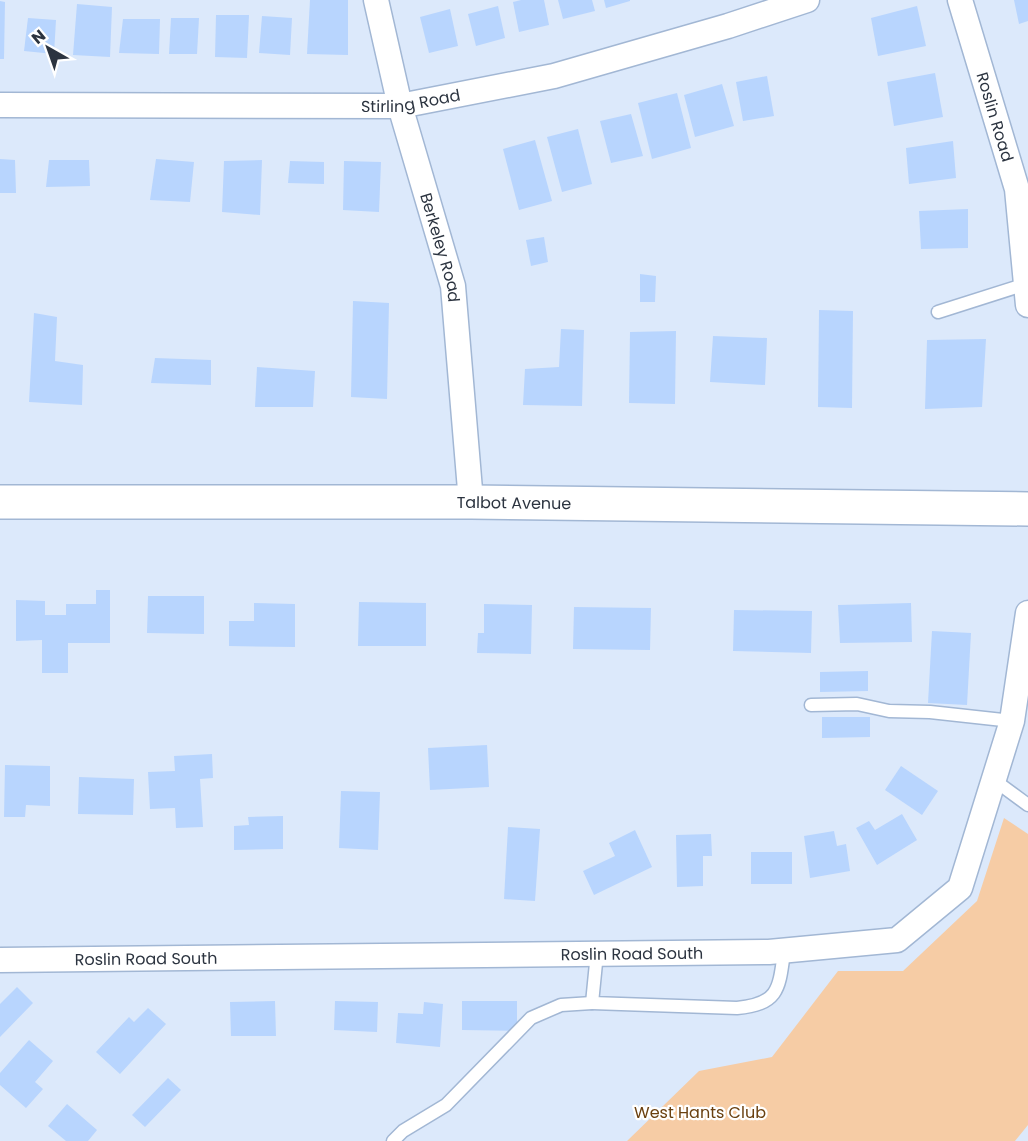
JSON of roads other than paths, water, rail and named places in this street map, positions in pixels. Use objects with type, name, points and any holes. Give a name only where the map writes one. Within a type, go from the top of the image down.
[{"type":"main road","name":"Talbot Avenue","points":[[0,502],[471,502],[1028,509]]},
{"type":"street","name":"Berkeley Road","points":[[376,0],[400,106],[453,286],[471,502]]},
{"type":"street","name":"Stirling Road","points":[[0,105],[400,106],[554,76],[728,26],[807,0]]},
{"type":"street","name":"Roslin Road","points":[[960,0],[1017,189],[1027,295]]},
{"type":"street","name":"Roslin Road South","points":[[0,960],[784,952],[897,940],[960,888],[1012,721],[1028,613]]},
{"type":"lane","points":[[938,312],[1027,295]]},
{"type":"lane","points":[[811,705],[857,704],[889,711],[930,712],[1012,721]]},
{"type":"lane","points":[[994,780],[1028,806]]},
{"type":"lane","points":[[393,1141],[404,1131],[446,1105],[531,1018],[561,1005],[592,1003],[757,1006],[770,1000],[778,989],[784,952]]},
{"type":"lane","points":[[592,1003],[597,953]]},
{"type":"park label","name":"West Hants Club","points":[[700,1112]]}]
